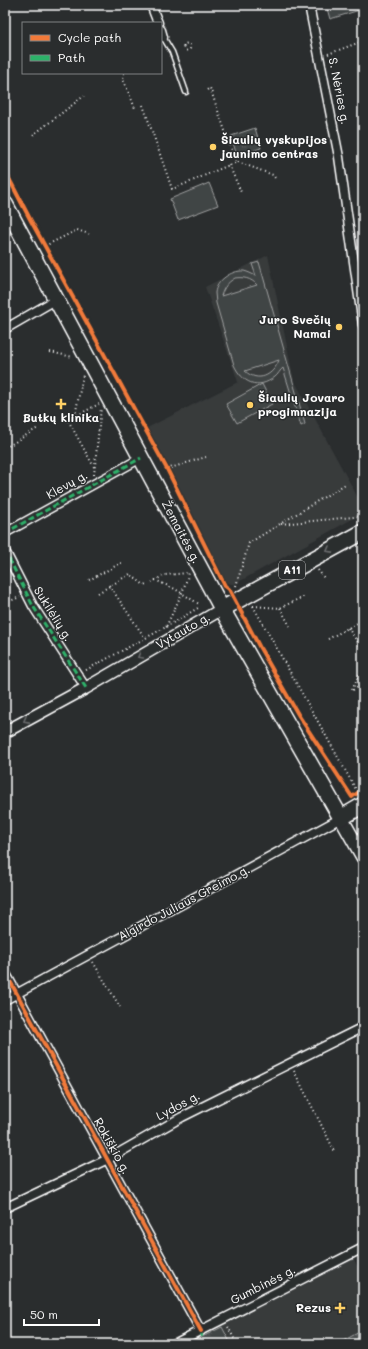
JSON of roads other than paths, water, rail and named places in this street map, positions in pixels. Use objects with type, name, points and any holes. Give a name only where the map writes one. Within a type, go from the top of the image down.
[{"type":"highway","name":"Žemaitės g.","points":[[5,204],[222,609],[341,818]]},
{"type":"highway","name":"Vytauto g.","points":[[222,609],[363,532]]},
{"type":"highway","name":"Algirdo Juliaus Greimo g.","points":[[341,818],[360,799]]},
{"type":"main road","name":"Vytauto g.","points":[[5,732],[86,688],[222,609]]},
{"type":"main road","name":"Žemaitės g.","points":[[341,818],[363,857]]},
{"type":"street","points":[[152,5],[158,22]]},
{"type":"street","name":"S. Nėries g.","points":[[309,5],[339,157],[363,325]]},
{"type":"street","points":[[5,329],[57,300]]},
{"type":"street","name":"Klevų g.","points":[[5,534],[141,458]]},
{"type":"street","name":"Sukilėlių g.","points":[[5,551],[26,594],[86,688]]},
{"type":"street","name":"Algirdo Juliaus Greimo g.","points":[[5,1000],[341,818]]},
{"type":"street","name":"Rokiškio g.","points":[[5,972],[201,1330]]},
{"type":"street","name":"Lydos g.","points":[[5,1208],[108,1159],[182,1117],[363,1027]]},
{"type":"street","name":"Gumbinės g.","points":[[174,1344],[363,1248]]},
{"type":"lane","points":[[162,34],[172,52],[186,92]]},
{"type":"place","name":"Šiaulių vyskupijos jaunimo centras","points":[[213,147]]},
{"type":"place","name":"Juro Svečių Namai","points":[[339,327]]},
{"type":"place","name":"Butkų klinika","points":[[61,404]]},
{"type":"place","name":"Šiaulių Jovaro progimnazija","points":[[250,405]]},
{"type":"place","name":"Rezus","points":[[340,1308]]}]
